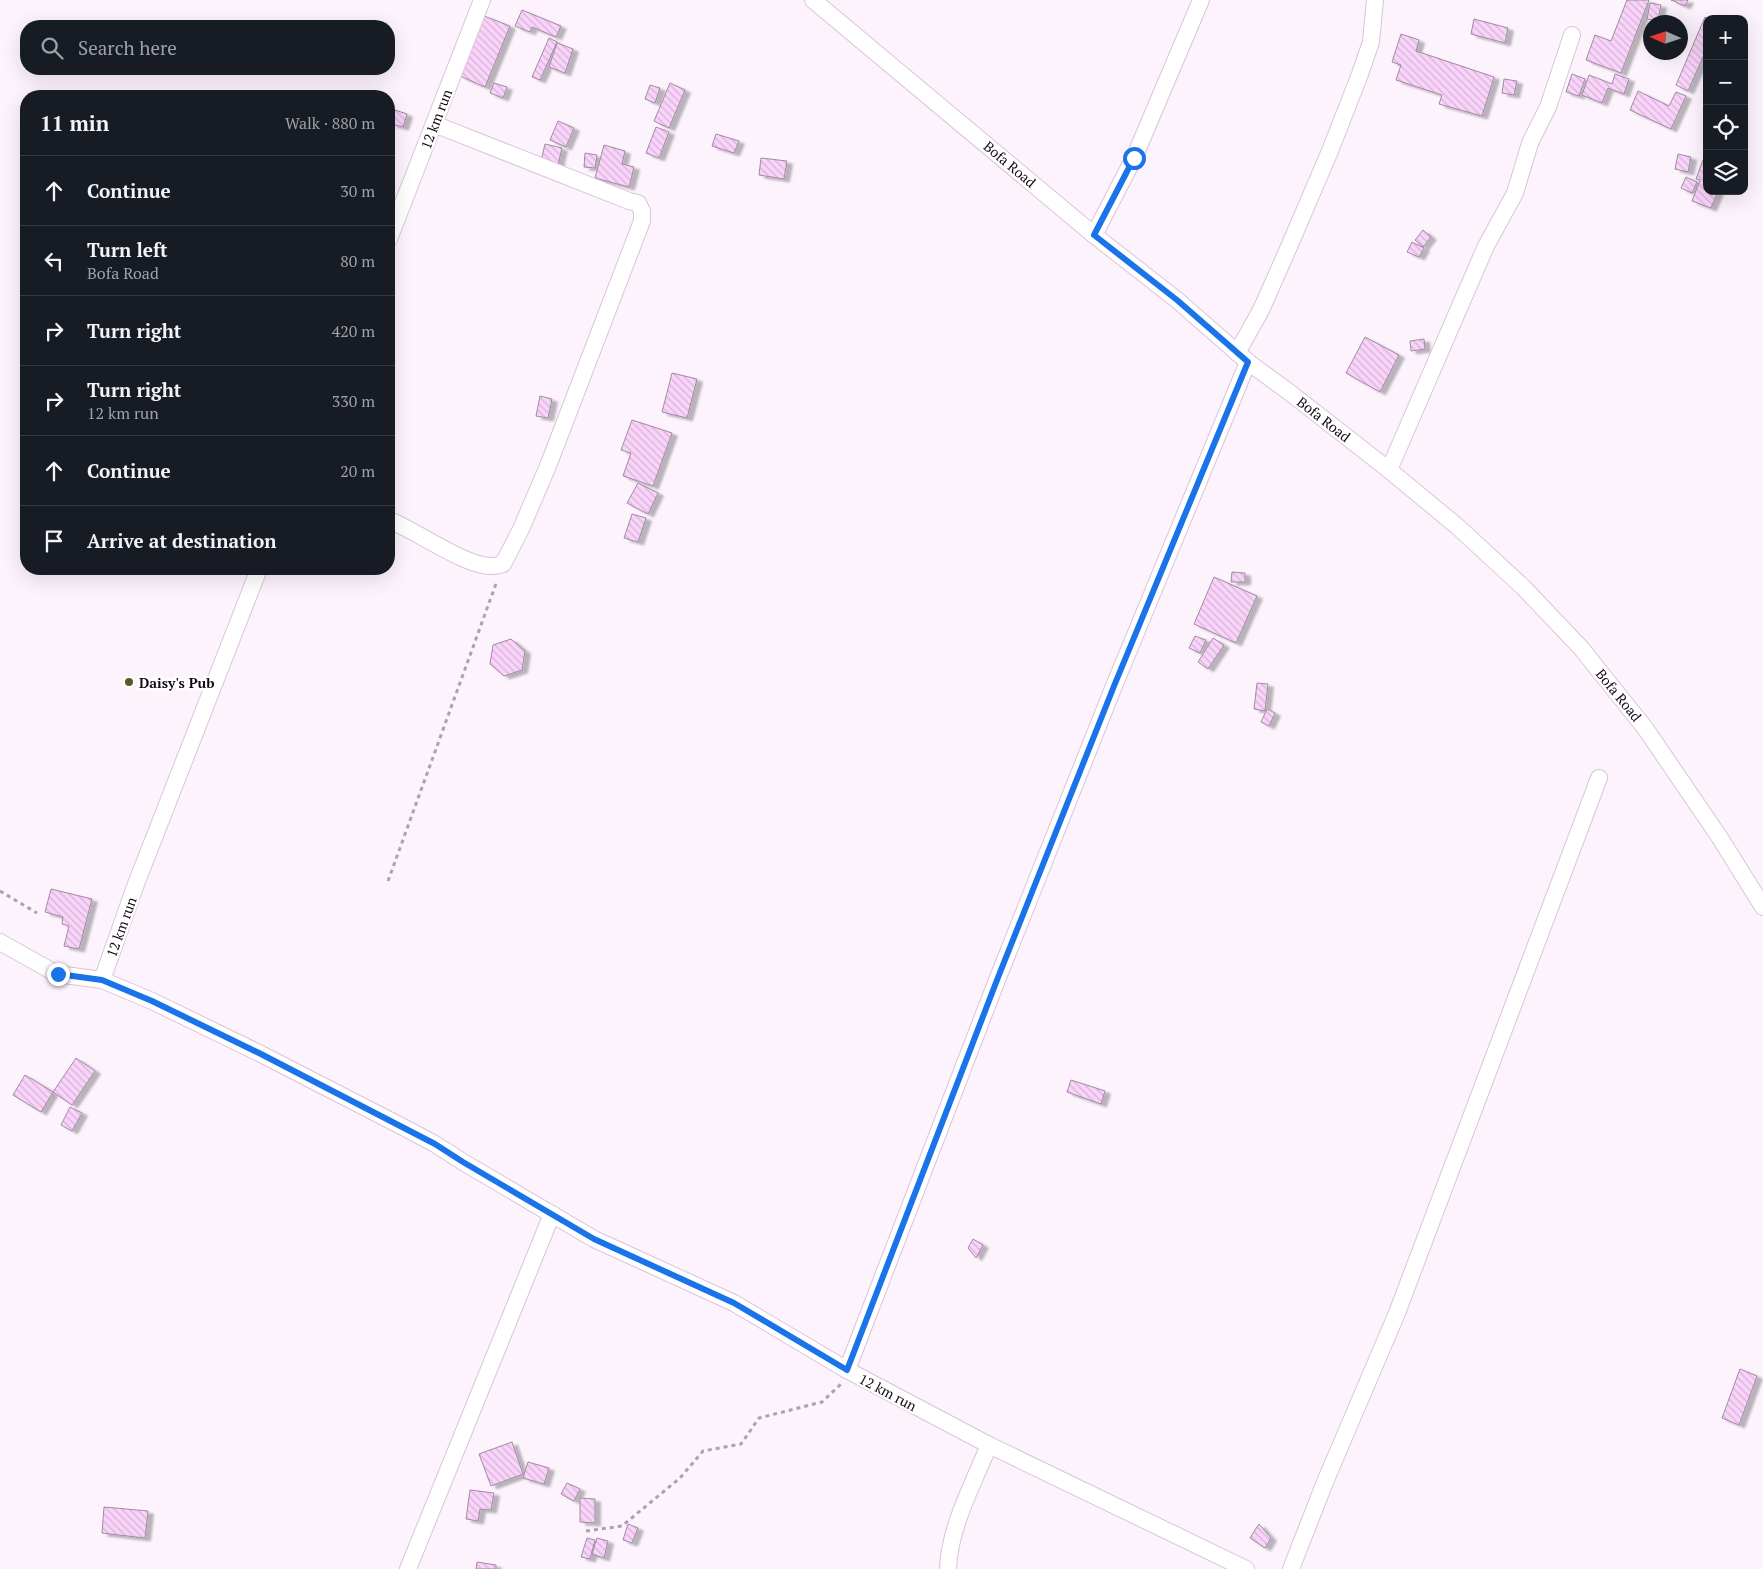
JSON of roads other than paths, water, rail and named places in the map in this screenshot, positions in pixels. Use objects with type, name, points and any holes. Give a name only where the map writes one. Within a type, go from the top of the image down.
[{"type":"street","name":"12 km run","points":[[395,224],[482,0]]},
{"type":"street","name":"Bofa Road","points":[[813,0],[1094,235],[1177,300],[1242,358],[1390,470],[1458,527],[1508,574],[1581,648],[1646,728],[1720,838],[1763,907]]},
{"type":"street","points":[[1094,235],[1134,158],[1200,0]]},
{"type":"street","points":[[849,1372],[997,980],[1261,310],[1360,74],[1371,42],[1375,0]]},
{"type":"street","points":[[1390,470],[1486,246],[1515,193],[1530,143],[1548,107],[1572,35]]},
{"type":"street","points":[[395,523],[465,559],[491,566],[503,564],[521,529],[548,466],[642,221],[642,211],[638,203],[434,124]]},
{"type":"street","name":"12 km run","points":[[257,575],[140,874],[102,980],[152,1001],[259,1053],[427,1139],[594,1239],[734,1303],[849,1372],[989,1445],[1246,1569]]},
{"type":"street","points":[[1291,1569],[1325,1482],[1401,1304],[1599,778]]},
{"type":"street","points":[[0,942],[58,974],[102,980]]},
{"type":"street","points":[[408,1569],[552,1214]]},
{"type":"street","points":[[948,1569],[948,1553],[960,1515],[989,1445]]},
{"type":"place","name":"Daisy's Pub","points":[[129,682]]}]
